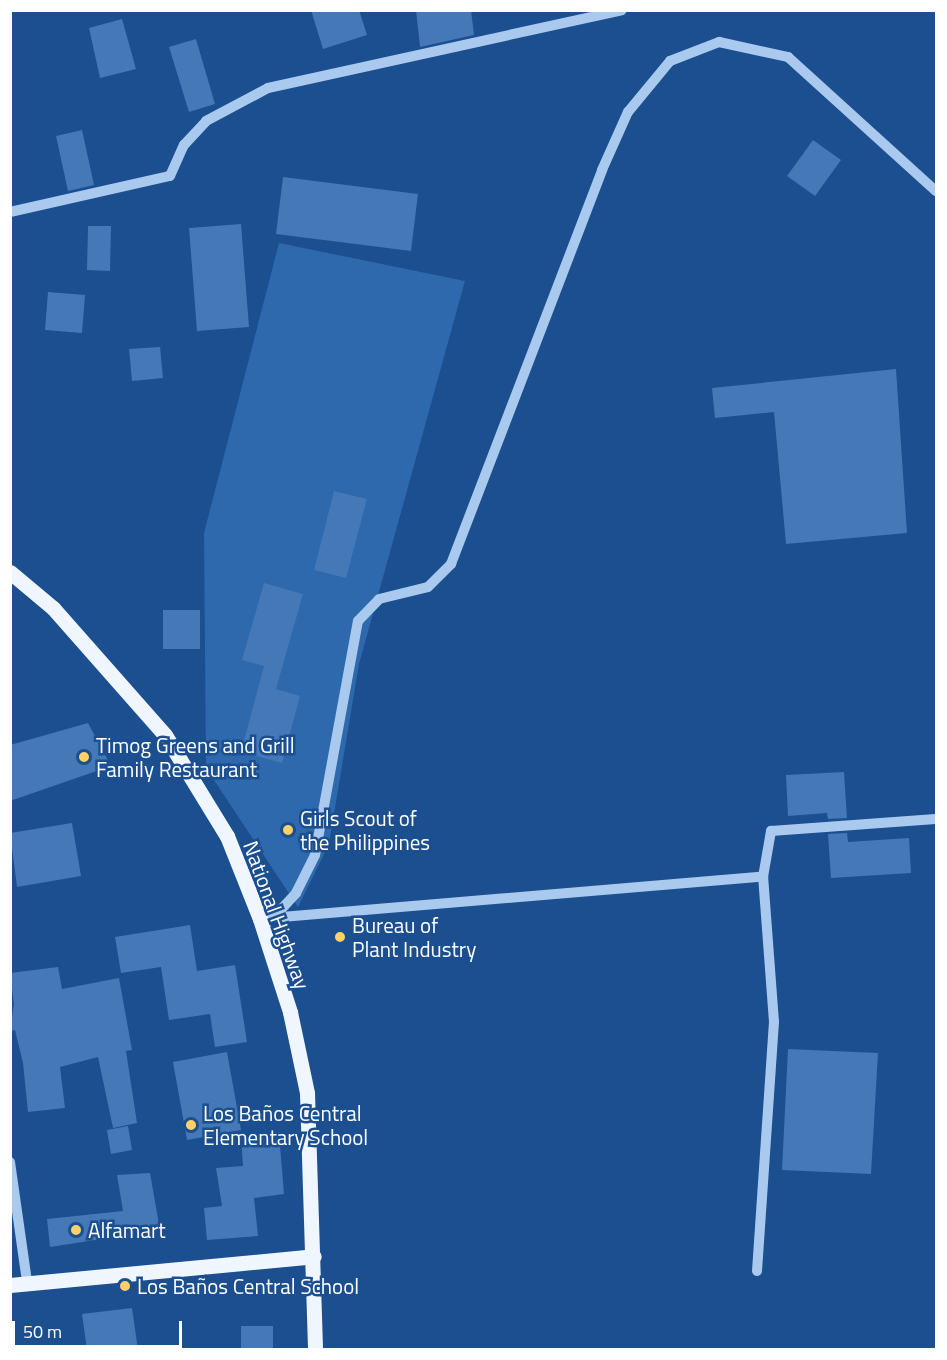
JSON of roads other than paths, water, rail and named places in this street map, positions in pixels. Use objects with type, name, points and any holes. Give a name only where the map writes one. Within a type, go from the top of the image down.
[{"type":"main road","name":"National Highway","points":[[10,572],[53,608],[165,735],[227,836],[267,919],[307,1093],[314,1256],[315,1350]]},
{"type":"main road","points":[[10,1285],[27,1281],[314,1256]]},
{"type":"street","points":[[10,212],[170,176],[184,145],[206,121],[268,88],[622,10]]},
{"type":"street","points":[[267,919],[296,893],[315,855],[357,621],[379,598],[428,587],[451,564],[602,170],[628,112],[669,61],[719,42],[788,57],[936,191]]},
{"type":"street","points":[[758,1271],[774,1022],[763,877],[771,831],[936,819]]},
{"type":"street","points":[[267,919],[763,877]]},
{"type":"street","points":[[10,1162],[27,1281]]},
{"type":"place","name":"Timog Greens and Grill Family Restaurant","points":[[84,757]]},
{"type":"place","name":"Girls Scout of the Philippines","points":[[288,830]]},
{"type":"place","name":"Bureau of Plant Industry","points":[[340,937]]},
{"type":"place","name":"Los Baños Central Elementary School","points":[[191,1125]]},
{"type":"place","name":"Alfamart","points":[[76,1230]]},
{"type":"place","name":"Los Baños Central School","points":[[125,1286]]}]
